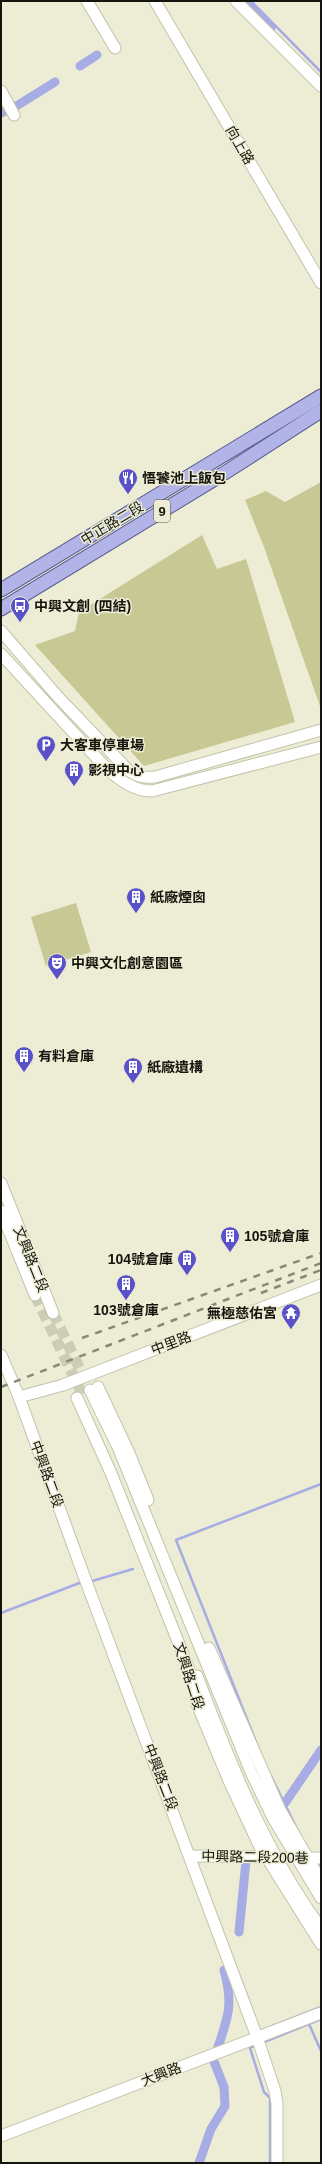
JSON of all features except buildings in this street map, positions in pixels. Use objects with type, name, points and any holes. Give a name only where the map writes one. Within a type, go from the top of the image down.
[{"type":"main road","name":"中正路二段","points":[[1,590],[321,396]]},
{"type":"main road","name":"中正路二段","points":[[1,610],[223,474],[321,411]]},
{"type":"street","points":[[87,1],[115,48]]},
{"type":"street","points":[[236,1],[321,86]]},
{"type":"street","name":"向上路","points":[[157,4],[321,283]]},
{"type":"street","points":[[1,90],[12,111]]},
{"type":"street","points":[[1,630],[59,698],[129,771],[137,776],[155,778],[321,730]]},
{"type":"street","points":[[1,654],[107,769],[126,783],[140,790],[152,791],[321,747]]},
{"type":"street","name":"文興路二段","points":[[1,1183],[53,1313]]},
{"type":"street","name":"文興路二段","points":[[1,1211],[35,1295]]},
{"type":"street","name":"中里路","points":[[19,1397],[63,1385],[321,1285]]},
{"type":"street","name":"中興路二段","points":[[1,1355],[19,1397],[84,1576],[257,2037],[276,2098],[276,2163]]},
{"type":"street","name":"文興路二段","points":[[87,1392],[228,1756],[272,1858],[321,1944]]},
{"type":"street","name":"文興路二段","points":[[87,1392],[118,1447],[251,1772],[273,1818],[295,1858],[321,1898]]},
{"type":"street","name":"文興路二段","points":[[87,1392],[129,1453],[204,1638],[230,1692],[258,1761],[280,1810],[321,1881]]},
{"type":"street","name":"中興路二段200巷","points":[[190,1856],[321,1858]]},
{"type":"street","name":"文興路二段","points":[[272,1858],[321,1928]]},
{"type":"street","name":"大興路","points":[[1,2136],[321,2013]]},
{"type":"green space","points":[[321,482],[321,709],[264,547],[245,500],[266,491],[285,502]]},
{"type":"green space","points":[[202,535],[217,569],[246,559],[295,722],[144,766],[35,645],[75,631],[79,612]]},
{"type":"green space","points":[[76,903],[91,952],[46,966],[31,917]]},
{"type":"waterway","points":[[244,1],[271,28]]},
{"type":"waterway","points":[[251,1],[321,72]]},
{"type":"waterway","points":[[80,66],[97,55]]},
{"type":"waterway","points":[[1,113],[18,105],[55,82]]},
{"type":"waterway","points":[[260,1752],[176,1540],[321,1484]]},
{"type":"waterway","points":[[89,1582],[133,1569]]},
{"type":"waterway","points":[[1,1613],[82,1582]]},
{"type":"waterway","points":[[285,1803],[321,1750]]},
{"type":"waterway","points":[[271,1776],[298,1831]]},
{"type":"waterway","points":[[239,1932],[246,1861]]},
{"type":"waterway","points":[[317,1863],[321,1869]]},
{"type":"waterway","points":[[218,2047],[225,2026],[229,2000],[224,1970]]},
{"type":"waterway","points":[[260,2031],[321,2007]]},
{"type":"waterway","points":[[262,2043],[321,2019]]},
{"type":"waterway","points":[[309,2024],[321,2051]]},
{"type":"waterway","points":[[256,2045],[250,2048],[264,2092],[270,2098],[270,2163]]},
{"type":"waterway","points":[[199,2163],[211,2129],[225,2106],[224,2087],[213,2059]]},
{"type":"tunnel","points":[[35,1295],[82,1394]]},
{"type":"tunnel","points":[[53,1313],[90,1390]]},
{"type":"railway","points":[[82,1338],[321,1253]]},
{"type":"railway","points":[[1,1387],[321,1263]]},
{"type":"railway","points":[[261,1293],[321,1270]]},
{"type":"place","name":"悟饕池上飯包","points":[[128,495]]},
{"type":"place","name":"中興文創 (四結)","points":[[20,623]]},
{"type":"place","name":"大客車停車場","points":[[46,762]]},
{"type":"place","name":"影視中心","points":[[74,787]]},
{"type":"place","name":"紙廠煙囪","points":[[136,914]]},
{"type":"place","name":"中興文化創意園區","points":[[57,980]]},
{"type":"place","name":"有料倉庫","points":[[24,1073]]},
{"type":"place","name":"紙廠遺構","points":[[133,1084]]},
{"type":"place","name":"105號倉庫","points":[[230,1253]]},
{"type":"place","name":"104號倉庫","points":[[187,1276]]},
{"type":"place","name":"103號倉庫","points":[[126,1301]]},
{"type":"place","name":"無極慈佑宮","points":[[291,1330]]}]
